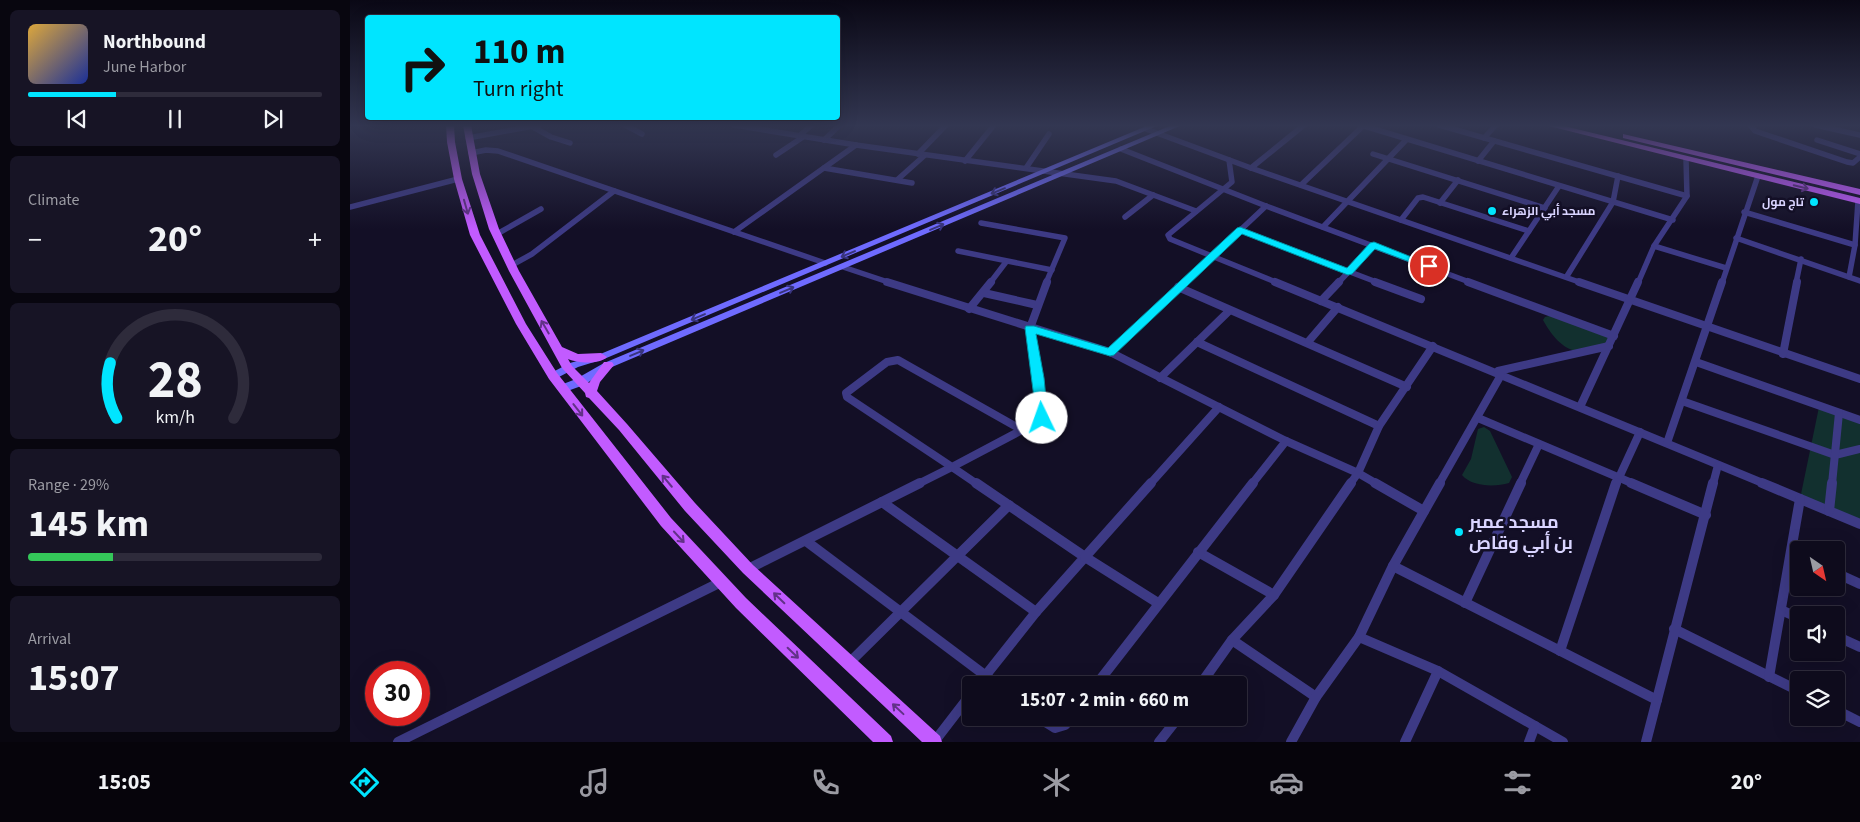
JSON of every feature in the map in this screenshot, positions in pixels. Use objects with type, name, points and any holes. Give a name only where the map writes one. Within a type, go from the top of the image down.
[{"type":"main road","points":[[454,160],[458,179],[475,235],[521,324],[562,389],[666,522],[721,582],[885,742]]},
{"type":"main road","points":[[473,160],[488,213],[497,234],[568,368],[590,394],[623,427],[690,507],[748,569],[934,742]]},
{"type":"main road","points":[[562,389],[580,382],[605,361],[825,263],[1074,160]]},
{"type":"main road","points":[[553,376],[568,368],[605,361],[843,266],[1099,160]]},
{"type":"main road","points":[[1700,160],[1758,176],[1859,198]]},
{"type":"main road","points":[[1703,160],[1859,198]]},
{"type":"main road","points":[[558,350],[577,358],[605,361]]},
{"type":"main road","points":[[590,394],[605,361]]},
{"type":"street","points":[[525,160],[825,263]]},
{"type":"street","points":[[734,232],[836,160]]},
{"type":"street","points":[[897,180],[920,160]]},
{"type":"street","points":[[964,160],[1116,181],[1196,211]]},
{"type":"street","points":[[1026,168],[1032,160]]},
{"type":"street","points":[[1147,160],[1614,336]]},
{"type":"street","points":[[1229,160],[1567,276],[1707,328],[1860,379]]},
{"type":"street","points":[[1229,160],[1233,180],[1168,237],[1860,524]]},
{"type":"street","points":[[1252,168],[1262,160]]},
{"type":"street","points":[[1301,185],[1327,160]]},
{"type":"street","points":[[1323,227],[1389,160]]},
{"type":"street","points":[[1392,160],[1545,208]]},
{"type":"street","points":[[1473,160],[1673,220]]},
{"type":"street","points":[[1560,160],[1687,196]]},
{"type":"street","points":[[1580,407],[1654,246],[1673,220],[1687,196],[1684,160]]},
{"type":"street","points":[[1840,160],[1850,163],[1856,160]]},
{"type":"street","points":[[824,168],[912,183]]},
{"type":"street","points":[[1567,276],[1613,202],[1618,176]]},
{"type":"street","points":[[1666,443],[1696,362],[1744,212],[1758,176]]},
{"type":"street","points":[[350,207],[458,179]]},
{"type":"street","points":[[1440,203],[1458,180]]},
{"type":"street","points":[[1511,258],[1559,186]]},
{"type":"street","points":[[512,265],[532,254],[614,191]]},
{"type":"street","points":[[1125,217],[1153,195]]},
{"type":"street","points":[[1401,220],[1420,197],[1529,231]]},
{"type":"street","points":[[1848,277],[1855,245],[1859,198]]},
{"type":"street","points":[[1110,352],[1266,206]]},
{"type":"street","points":[[497,234],[541,209]]},
{"type":"street","points":[[1744,212],[1855,245]]},
{"type":"street","points":[[748,569],[952,467],[1039,421],[1043,413],[1030,328],[1036,305],[1066,240],[1065,238],[981,223]]},
{"type":"street","points":[[1240,230],[1421,299]]},
{"type":"street","points":[[1736,238],[1802,259],[1860,281]]},
{"type":"street","points":[[1321,301],[1374,245]]},
{"type":"street","points":[[1654,246],[1726,268]]},
{"type":"street","points":[[958,251],[1052,270]]},
{"type":"street","points":[[1782,354],[1802,259]]},
{"type":"street","points":[[969,309],[1006,262]]},
{"type":"street","points":[[843,266],[969,309],[1110,352],[1286,441],[1358,473],[1424,511]]},
{"type":"street","points":[[1178,287],[1229,311],[1308,342],[1407,386]]},
{"type":"street","points":[[984,292],[1036,305]]},
{"type":"street","points":[[1308,342],[1338,308]]},
{"type":"street","points":[[1160,378],[1229,311]]},
{"type":"street","points":[[1197,342],[1379,426]]},
{"type":"street","points":[[1206,676],[1232,640],[1274,594],[1358,473],[1379,426],[1433,346]]},
{"type":"street","points":[[1501,375],[1498,371],[1503,369],[1609,346]]},
{"type":"street","points":[[1022,430],[898,360],[887,362],[849,389],[847,396],[1085,557],[1158,603]]},
{"type":"street","points":[[1696,362],[1860,420]]},
{"type":"street","points":[[1291,742],[1316,697],[1359,637],[1393,566],[1501,375]]},
{"type":"street","points":[[1682,401],[1835,455],[1860,449]]},
{"type":"street","points":[[806,541],[986,675],[1036,612],[1219,408]]},
{"type":"street","points":[[1829,511],[1839,413]]},
{"type":"street","points":[[1478,418],[1706,515]]},
{"type":"street","points":[[1560,650],[1618,477],[1640,432]]},
{"type":"street","points":[[1103,676],[1286,441]]},
{"type":"street","points":[[1466,603],[1539,444]]},
{"type":"street","points":[[1646,742],[1718,465]]},
{"type":"street","points":[[1796,541],[1800,499]]},
{"type":"street","points":[[882,502],[1036,612]]},
{"type":"street","points":[[849,663],[1009,505]]},
{"type":"street","points":[[1198,552],[1274,594]]},
{"type":"street","points":[[1393,566],[1657,700]]},
{"type":"street","points":[[1769,676],[1781,610],[1790,574]]},
{"type":"street","points":[[1845,577],[1860,584]]},
{"type":"street","points":[[402,741],[721,582]]},
{"type":"street","points":[[1781,610],[1790,614]]},
{"type":"street","points":[[1674,629],[1790,686]]},
{"type":"street","points":[[1359,637],[1438,671],[1563,742]]},
{"type":"street","points":[[1232,640],[1316,697]]},
{"type":"street","points":[[1845,640],[1860,647]]},
{"type":"street","points":[[1405,742],[1438,671]]},
{"type":"street","points":[[934,742],[962,706]]},
{"type":"street","points":[[1845,714],[1860,722]]},
{"type":"street","points":[[1159,742],[1172,726]]},
{"type":"street","points":[[1529,742],[1535,726]]},
{"type":"green space","points":[[1553,315],[1609,336],[1607,345],[1579,351],[1562,345],[1553,336],[1543,320],[1545,317]]},
{"type":"green space","points":[[1819,407],[1860,422],[1860,524],[1800,499]]},
{"type":"green space","points":[[1484,427],[1490,431],[1512,477],[1509,483],[1497,485],[1478,484],[1466,479],[1462,475],[1471,459],[1478,429]]},
{"type":"place","name":"تاج مول","points":[[1814,202]]},
{"type":"place","name":"مسجد أبي الزهراء","points":[[1492,211]]},
{"type":"place","name":"مسجد عمير بن أبي وقاص","points":[[1459,532]]},
{"type":"route","points":[[1042,418],[1039,378],[1030,328],[1110,352],[1240,230],[1348,272],[1374,245],[1429,266]]}]
